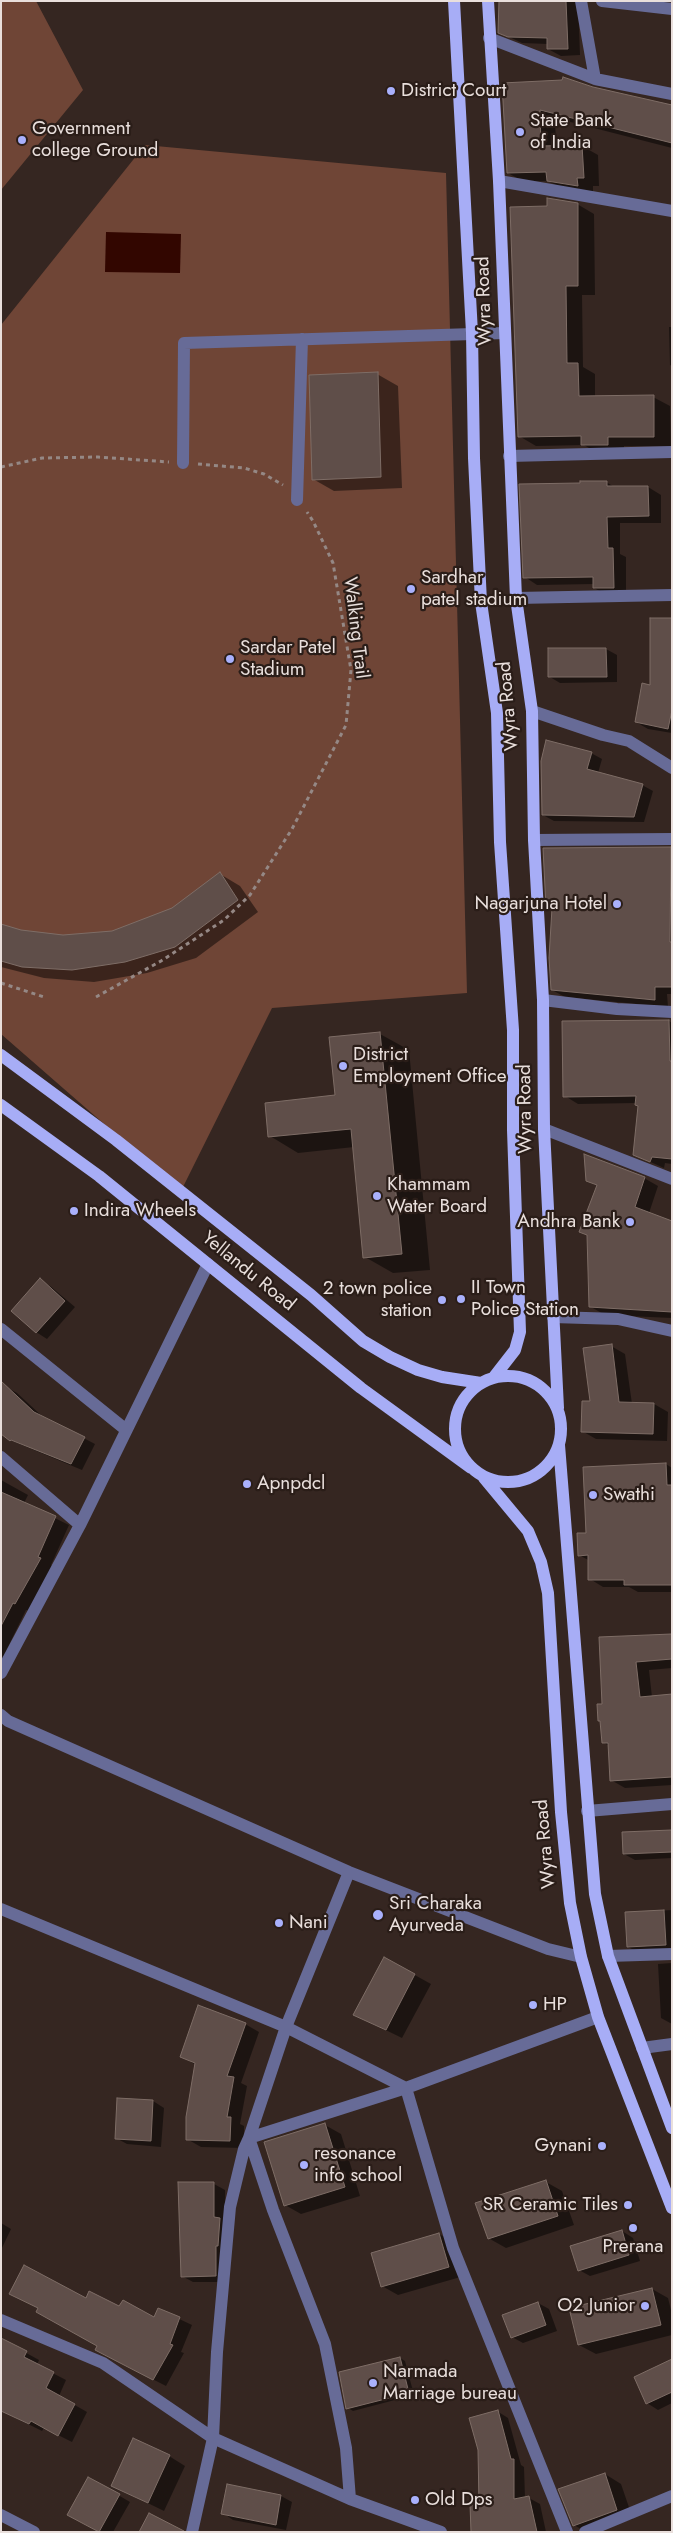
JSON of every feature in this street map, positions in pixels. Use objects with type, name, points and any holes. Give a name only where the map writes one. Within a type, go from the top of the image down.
[{"type":"main road","name":"Wyra Road","points":[[454,1],[472,333],[474,458],[481,602],[497,713],[500,842],[513,1030],[513,1130],[520,1332],[515,1350],[494,1377]]},
{"type":"main road","name":"Wyra Road","points":[[488,1],[499,182],[516,598],[532,710],[534,840],[543,1000],[544,1129],[558,1408],[562,1433],[560,1445],[595,1894],[608,1956],[672,2128]]},
{"type":"main road","name":"Yellandu Road","points":[[1,1055],[124,1146],[311,1295],[363,1341],[390,1358],[418,1370],[442,1377],[481,1383]]},
{"type":"main road","name":"Yellandu Road","points":[[1,1105],[99,1176],[361,1388],[471,1468]]},
{"type":"main road","name":"Wyra Road","points":[[558,1408],[550,1394],[538,1384],[524,1378],[509,1375],[494,1377],[481,1383],[468,1393],[459,1407],[455,1423],[456,1440],[461,1455],[471,1468],[484,1478],[528,1530],[541,1562],[548,1593],[561,1812],[570,1903],[581,1957],[598,2017],[672,2208]]},
{"type":"main road","name":"Wyra Road","points":[[484,1478],[502,1483],[521,1482],[538,1474],[551,1462],[560,1445]]},
{"type":"street","points":[[581,1],[595,79]]},
{"type":"street","points":[[602,1],[672,9]]},
{"type":"street","points":[[489,38],[595,79],[672,94]]},
{"type":"street","points":[[499,182],[672,211]]},
{"type":"street","points":[[183,463],[184,343],[505,333]]},
{"type":"street","points":[[297,500],[302,339]]},
{"type":"street","points":[[509,456],[672,452]]},
{"type":"street","points":[[516,598],[672,595]]},
{"type":"street","points":[[532,710],[603,735],[628,741],[672,768]]},
{"type":"street","points":[[534,840],[672,839]]},
{"type":"street","points":[[543,1000],[617,1009],[672,1012]]},
{"type":"street","points":[[544,1129],[672,1179]]},
{"type":"street","points":[[1,1673],[80,1525],[125,1428],[208,1264]]},
{"type":"street","points":[[553,1316],[618,1319],[672,1331]]},
{"type":"street","points":[[1,1329],[125,1428]]},
{"type":"street","points":[[1,1457],[80,1525]]},
{"type":"street","points":[[1,1732],[5,1718],[350,1872],[548,1949],[581,1957]]},
{"type":"street","points":[[588,1810],[672,1804]]},
{"type":"street","points":[[192,2532],[213,2438],[217,2352],[230,2207],[244,2149],[286,2027],[350,1872]]},
{"type":"street","points":[[1,1909],[286,2027],[406,2088],[453,2248],[567,2532]]},
{"type":"street","points":[[608,1956],[672,1954]]},
{"type":"street","points":[[249,2138],[406,2088],[598,2017]]},
{"type":"street","points":[[642,2048],[672,2044]]},
{"type":"street","points":[[249,2138],[273,2210],[325,2344],[346,2448],[350,2499]]},
{"type":"street","points":[[1,2320],[103,2363],[213,2438],[350,2499],[441,2532]]},
{"type":"street","points":[[585,2532],[672,2496]]},
{"type":"street","points":[[1,2514],[34,2532]]},
{"type":"path","name":"Walking Trail","points":[[1,467],[42,458],[98,457],[244,468],[264,474],[287,488],[313,521],[333,563],[351,670],[346,725],[292,829],[250,895],[224,920],[154,965],[96,997]]},
{"type":"path","points":[[1,983],[44,997]]},
{"type":"shaded area","name":"Government college Ground","points":[[1,1],[36,1],[83,90],[1,190]]},
{"type":"shaded area","name":"Sardar Patel Stadium","points":[[145,145],[446,173],[467,993],[272,1008],[181,1191],[1,1034],[1,325]]},
{"type":"shaded area","points":[[106,232],[181,234],[180,273],[105,272]]},
{"type":"building","points":[[499,1],[566,1],[568,49],[547,49],[547,38],[508,37],[498,33]]},
{"type":"building","points":[[563,77],[593,87],[672,105],[672,143],[540,110],[541,146],[582,145],[584,178],[577,178],[578,186],[547,181],[546,172],[507,173],[502,83],[562,80]]},
{"type":"building","points":[[547,198],[578,203],[578,286],[566,286],[567,363],[578,363],[579,396],[654,395],[654,437],[608,437],[608,445],[581,445],[581,436],[518,437],[510,207],[547,206]]},
{"type":"building","points":[[378,372],[381,477],[312,480],[309,375]]},
{"type":"building","points":[[580,481],[607,481],[607,486],[648,486],[649,516],[607,517],[608,548],[613,548],[614,588],[593,588],[593,577],[523,578],[519,484],[580,483]]},
{"type":"building","points":[[650,618],[672,618],[672,710],[668,729],[635,722],[642,683],[650,685]]},
{"type":"building","points":[[548,648],[606,648],[607,677],[548,677]]},
{"type":"building","points":[[546,740],[592,752],[587,769],[643,784],[634,817],[542,815],[541,761]]},
{"type":"building","points":[[671,847],[670,942],[672,942],[672,987],[655,987],[655,1000],[551,990],[549,958],[552,908],[546,908],[543,848]]},
{"type":"building","points":[[220,872],[238,900],[175,947],[125,962],[72,970],[22,967],[1,961],[1,924],[21,930],[63,935],[112,931],[172,908]]},
{"type":"building","points":[[669,1020],[670,1061],[672,1061],[672,1159],[652,1157],[650,1162],[633,1155],[638,1106],[635,1105],[636,1096],[563,1097],[562,1021]]},
{"type":"building","name":"Khammam Water Board","points":[[380,1032],[402,1254],[363,1258],[351,1129],[268,1137],[265,1103],[335,1095],[329,1037]]},
{"type":"building","points":[[584,1154],[645,1177],[635,1207],[672,1221],[672,1312],[589,1307],[587,1235],[579,1232],[597,1185],[586,1181]]},
{"type":"building","points":[[40,1278],[65,1301],[36,1333],[11,1311]]},
{"type":"building","points":[[612,1344],[619,1402],[654,1403],[653,1434],[581,1432],[582,1401],[590,1401],[583,1348]]},
{"type":"building","points":[[1,1381],[34,1412],[85,1437],[71,1464],[10,1441],[1,1434]]},
{"type":"building","points":[[666,1463],[667,1485],[672,1485],[672,1585],[624,1585],[624,1580],[588,1580],[588,1555],[578,1556],[577,1533],[586,1533],[583,1467]]},
{"type":"building","points":[[1,1492],[56,1516],[38,1557],[41,1558],[1,1626]]},
{"type":"building","points":[[672,1634],[672,1659],[636,1662],[640,1697],[672,1694],[672,1777],[610,1781],[608,1743],[602,1743],[600,1721],[598,1721],[597,1704],[602,1704],[599,1637]]},
{"type":"building","points":[[672,1830],[672,1852],[623,1854],[622,1832]]},
{"type":"building","points":[[664,1910],[666,1945],[627,1947],[625,1912]]},
{"type":"building","points":[[384,1957],[415,1974],[386,2030],[353,2015]]},
{"type":"building","points":[[198,2005],[246,2023],[227,2076],[234,2077],[227,2117],[231,2117],[230,2141],[186,2140],[186,2117],[195,2063],[180,2057]]},
{"type":"building","points":[[117,2098],[153,2100],[151,2141],[115,2139]]},
{"type":"building","name":"resonance info school","points":[[325,2123],[345,2187],[284,2206],[264,2142]]},
{"type":"building","points":[[546,2180],[558,2216],[488,2239],[475,2203]]},
{"type":"building","points":[[178,2182],[214,2182],[214,2217],[220,2218],[218,2246],[216,2246],[216,2276],[181,2277]]},
{"type":"building","points":[[622,2230],[629,2255],[578,2271],[570,2246]]},
{"type":"building","points":[[439,2233],[449,2267],[381,2287],[371,2253]]},
{"type":"building","points":[[24,2265],[86,2298],[89,2291],[119,2306],[123,2300],[154,2317],[158,2308],[180,2317],[170,2344],[173,2345],[153,2380],[95,2350],[97,2346],[36,2312],[38,2308],[9,2294]]},
{"type":"building","points":[[652,2288],[661,2325],[578,2345],[569,2308]]},
{"type":"building","points":[[538,2302],[546,2325],[511,2338],[502,2315]]},
{"type":"building","points":[[1,2338],[27,2351],[24,2357],[54,2372],[46,2388],[75,2404],[58,2436],[31,2421],[29,2424],[1,2411]]},
{"type":"building","name":"Narmada Marriage bureau","points":[[400,2357],[409,2393],[346,2409],[339,2372]]},
{"type":"building","points":[[672,2359],[672,2392],[646,2404],[634,2377]]},
{"type":"building","points":[[498,2410],[511,2459],[514,2459],[514,2499],[529,2496],[537,2532],[471,2532],[470,2504],[479,2504],[478,2450],[469,2418]]},
{"type":"building","points":[[133,2438],[170,2455],[148,2503],[111,2486]]},
{"type":"building","points":[[605,2473],[617,2510],[573,2526],[558,2489]]},
{"type":"building","points":[[88,2477],[120,2494],[99,2532],[67,2515]]},
{"type":"building","points":[[227,2484],[281,2495],[276,2525],[221,2514]]},
{"type":"building","points":[[149,2513],[184,2531],[184,2532],[139,2532]]},
{"type":"place","name":"District Court","points":[[391,91]]},
{"type":"place","name":"State Bank of India","points":[[520,132]]},
{"type":"place","name":"Government college Ground","points":[[22,140]]},
{"type":"place","name":"Sardhar patel stadium","points":[[411,589]]},
{"type":"place","name":"Sardar Patel Stadium","points":[[230,659]]},
{"type":"place","name":"Nagarjuna Hotel","points":[[617,904]]},
{"type":"place","name":"District Employment Office","points":[[343,1066]]},
{"type":"place","name":"Khammam Water Board","points":[[377,1196]]},
{"type":"place","name":"Indira Wheels","points":[[74,1211]]},
{"type":"place","name":"Andhra Bank","points":[[630,1222]]},
{"type":"place","name":"II Town Police Station","points":[[461,1299]]},
{"type":"place","name":"2 town police station","points":[[442,1300]]},
{"type":"place","name":"Apnpdcl","points":[[247,1484]]},
{"type":"place","name":"Swathi","points":[[593,1495]]},
{"type":"place","name":"Sri Charaka Ayurveda","points":[[378,1915]]},
{"type":"place","name":"Nani","points":[[279,1923]]},
{"type":"place","name":"HP","points":[[533,2005]]},
{"type":"place","name":"Gynani","points":[[602,2146]]},
{"type":"place","name":"resonance info school","points":[[304,2165]]},
{"type":"place","name":"SR Ceramic Tiles","points":[[628,2205]]},
{"type":"place","name":"Prerana","points":[[633,2228]]},
{"type":"place","name":"O2 Junior","points":[[645,2306]]},
{"type":"place","name":"Narmada Marriage bureau","points":[[373,2383]]},
{"type":"place","name":"Old Dps","points":[[415,2500]]}]
